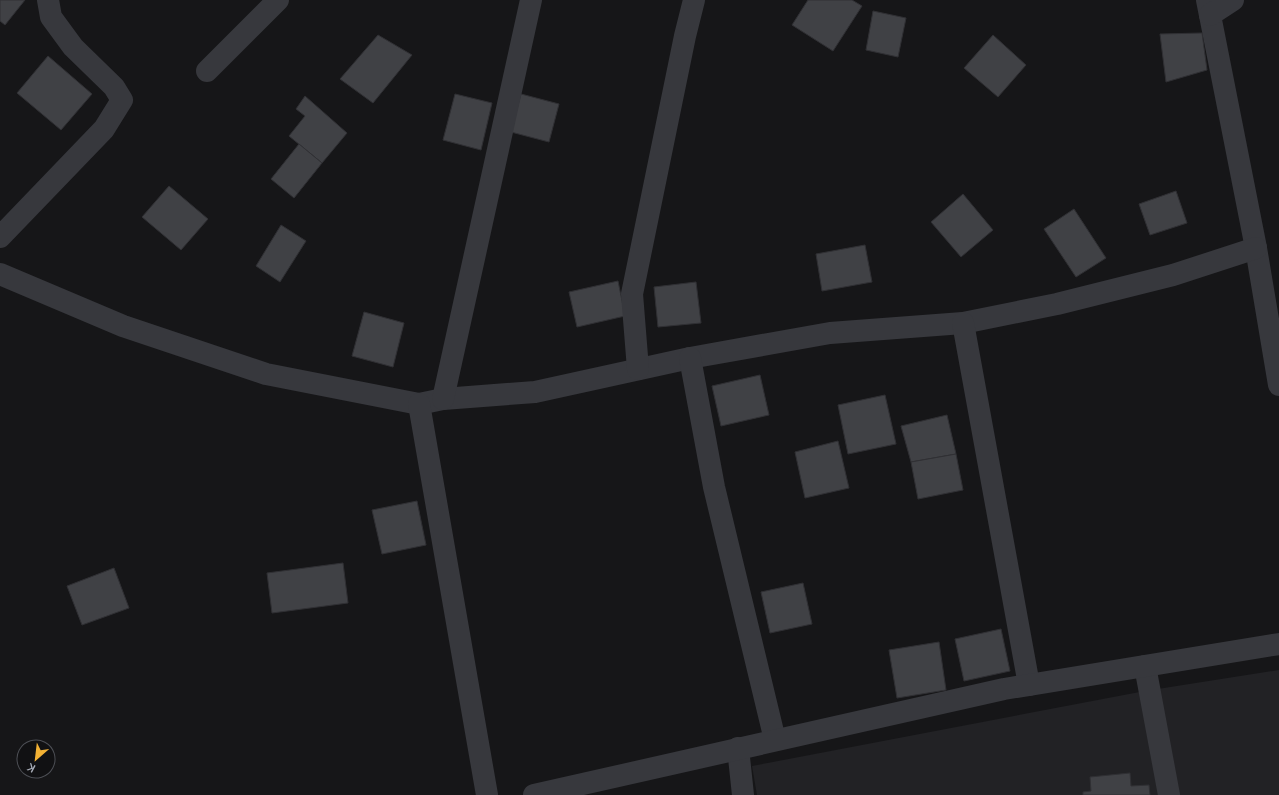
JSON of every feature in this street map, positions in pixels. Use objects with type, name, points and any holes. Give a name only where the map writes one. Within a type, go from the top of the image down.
[{"type":"street","points":[[0,237],[104,129],[122,100],[114,87],[73,47],[51,17],[48,0]]},
{"type":"street","points":[[207,72],[278,0]]},
{"type":"street","points":[[443,399],[532,0]]},
{"type":"street","points":[[638,369],[632,294],[683,43],[694,0]]},
{"type":"street","points":[[1233,0],[1208,8],[1256,248],[1279,385]]},
{"type":"street","points":[[0,274],[123,326],[266,374],[419,404],[443,399],[535,392],[690,358],[830,333],[963,323],[1057,304],[1173,275],[1256,248]]},
{"type":"street","points":[[963,323],[1029,685]]},
{"type":"street","points":[[690,358],[714,487],[775,740]]},
{"type":"street","points":[[419,404],[487,795]]},
{"type":"street","points":[[534,795],[1004,689],[1279,644]]},
{"type":"street","points":[[1145,666],[1169,795]]},
{"type":"street","points":[[738,748],[743,795]]},
{"type":"shaded area","points":[[1279,670],[1279,795],[757,795],[752,766],[1145,691]]},
{"type":"building","points":[[0,0],[25,0],[5,25],[0,21]]},
{"type":"building","points":[[808,0],[852,0],[862,6],[833,51],[792,25]]},
{"type":"building","points":[[873,11],[906,18],[898,57],[866,50]]},
{"type":"building","points":[[1202,33],[1207,70],[1166,82],[1160,34]]},
{"type":"building","points":[[378,35],[412,55],[373,103],[340,79]]},
{"type":"building","points":[[993,35],[1026,65],[998,97],[964,68]]},
{"type":"building","points":[[48,56],[92,94],[61,130],[17,93]]},
{"type":"building","points":[[455,94],[492,103],[481,150],[443,140]]},
{"type":"building","points":[[521,94],[559,104],[549,142],[511,132]]},
{"type":"building","points":[[305,96],[347,133],[322,163],[289,136],[305,116],[296,109]]},
{"type":"building","points":[[299,144],[322,163],[294,198],[271,179]]},
{"type":"building","points":[[169,186],[208,219],[181,250],[142,217]]},
{"type":"building","points":[[1176,191],[1187,223],[1150,235],[1139,204]]},
{"type":"building","points":[[963,194],[993,230],[961,257],[931,222]]},
{"type":"building","points":[[1074,209],[1106,258],[1076,277],[1044,229]]},
{"type":"building","points":[[281,225],[306,241],[280,282],[256,266]]},
{"type":"building","points":[[865,245],[872,282],[822,291],[816,254]]},
{"type":"building","points":[[618,281],[625,316],[577,327],[569,292]]},
{"type":"building","points":[[696,282],[701,323],[658,327],[654,287]]},
{"type":"building","points":[[364,312],[404,323],[393,367],[352,356]]},
{"type":"building","points":[[760,375],[769,415],[721,426],[712,386]]},
{"type":"building","points":[[885,395],[896,444],[848,454],[838,405]]},
{"type":"building","points":[[947,415],[956,454],[911,462],[901,426]]},
{"type":"building","points":[[838,441],[849,488],[805,498],[795,452]]},
{"type":"building","points":[[956,454],[963,490],[918,499],[911,462]]},
{"type":"building","points":[[417,501],[426,545],[382,554],[372,510]]},
{"type":"building","points":[[343,563],[348,603],[272,613],[267,573]]},
{"type":"building","points":[[114,568],[129,608],[82,625],[67,586]]},
{"type":"building","points":[[803,583],[812,624],[770,633],[761,592]]},
{"type":"building","points":[[1001,629],[1010,671],[964,681],[955,639]]},
{"type":"building","points":[[939,642],[946,690],[897,698],[889,650]]},
{"type":"building","points":[[1130,773],[1131,786],[1149,785],[1150,795],[1083,795],[1083,792],[1091,791],[1090,777]]}]
